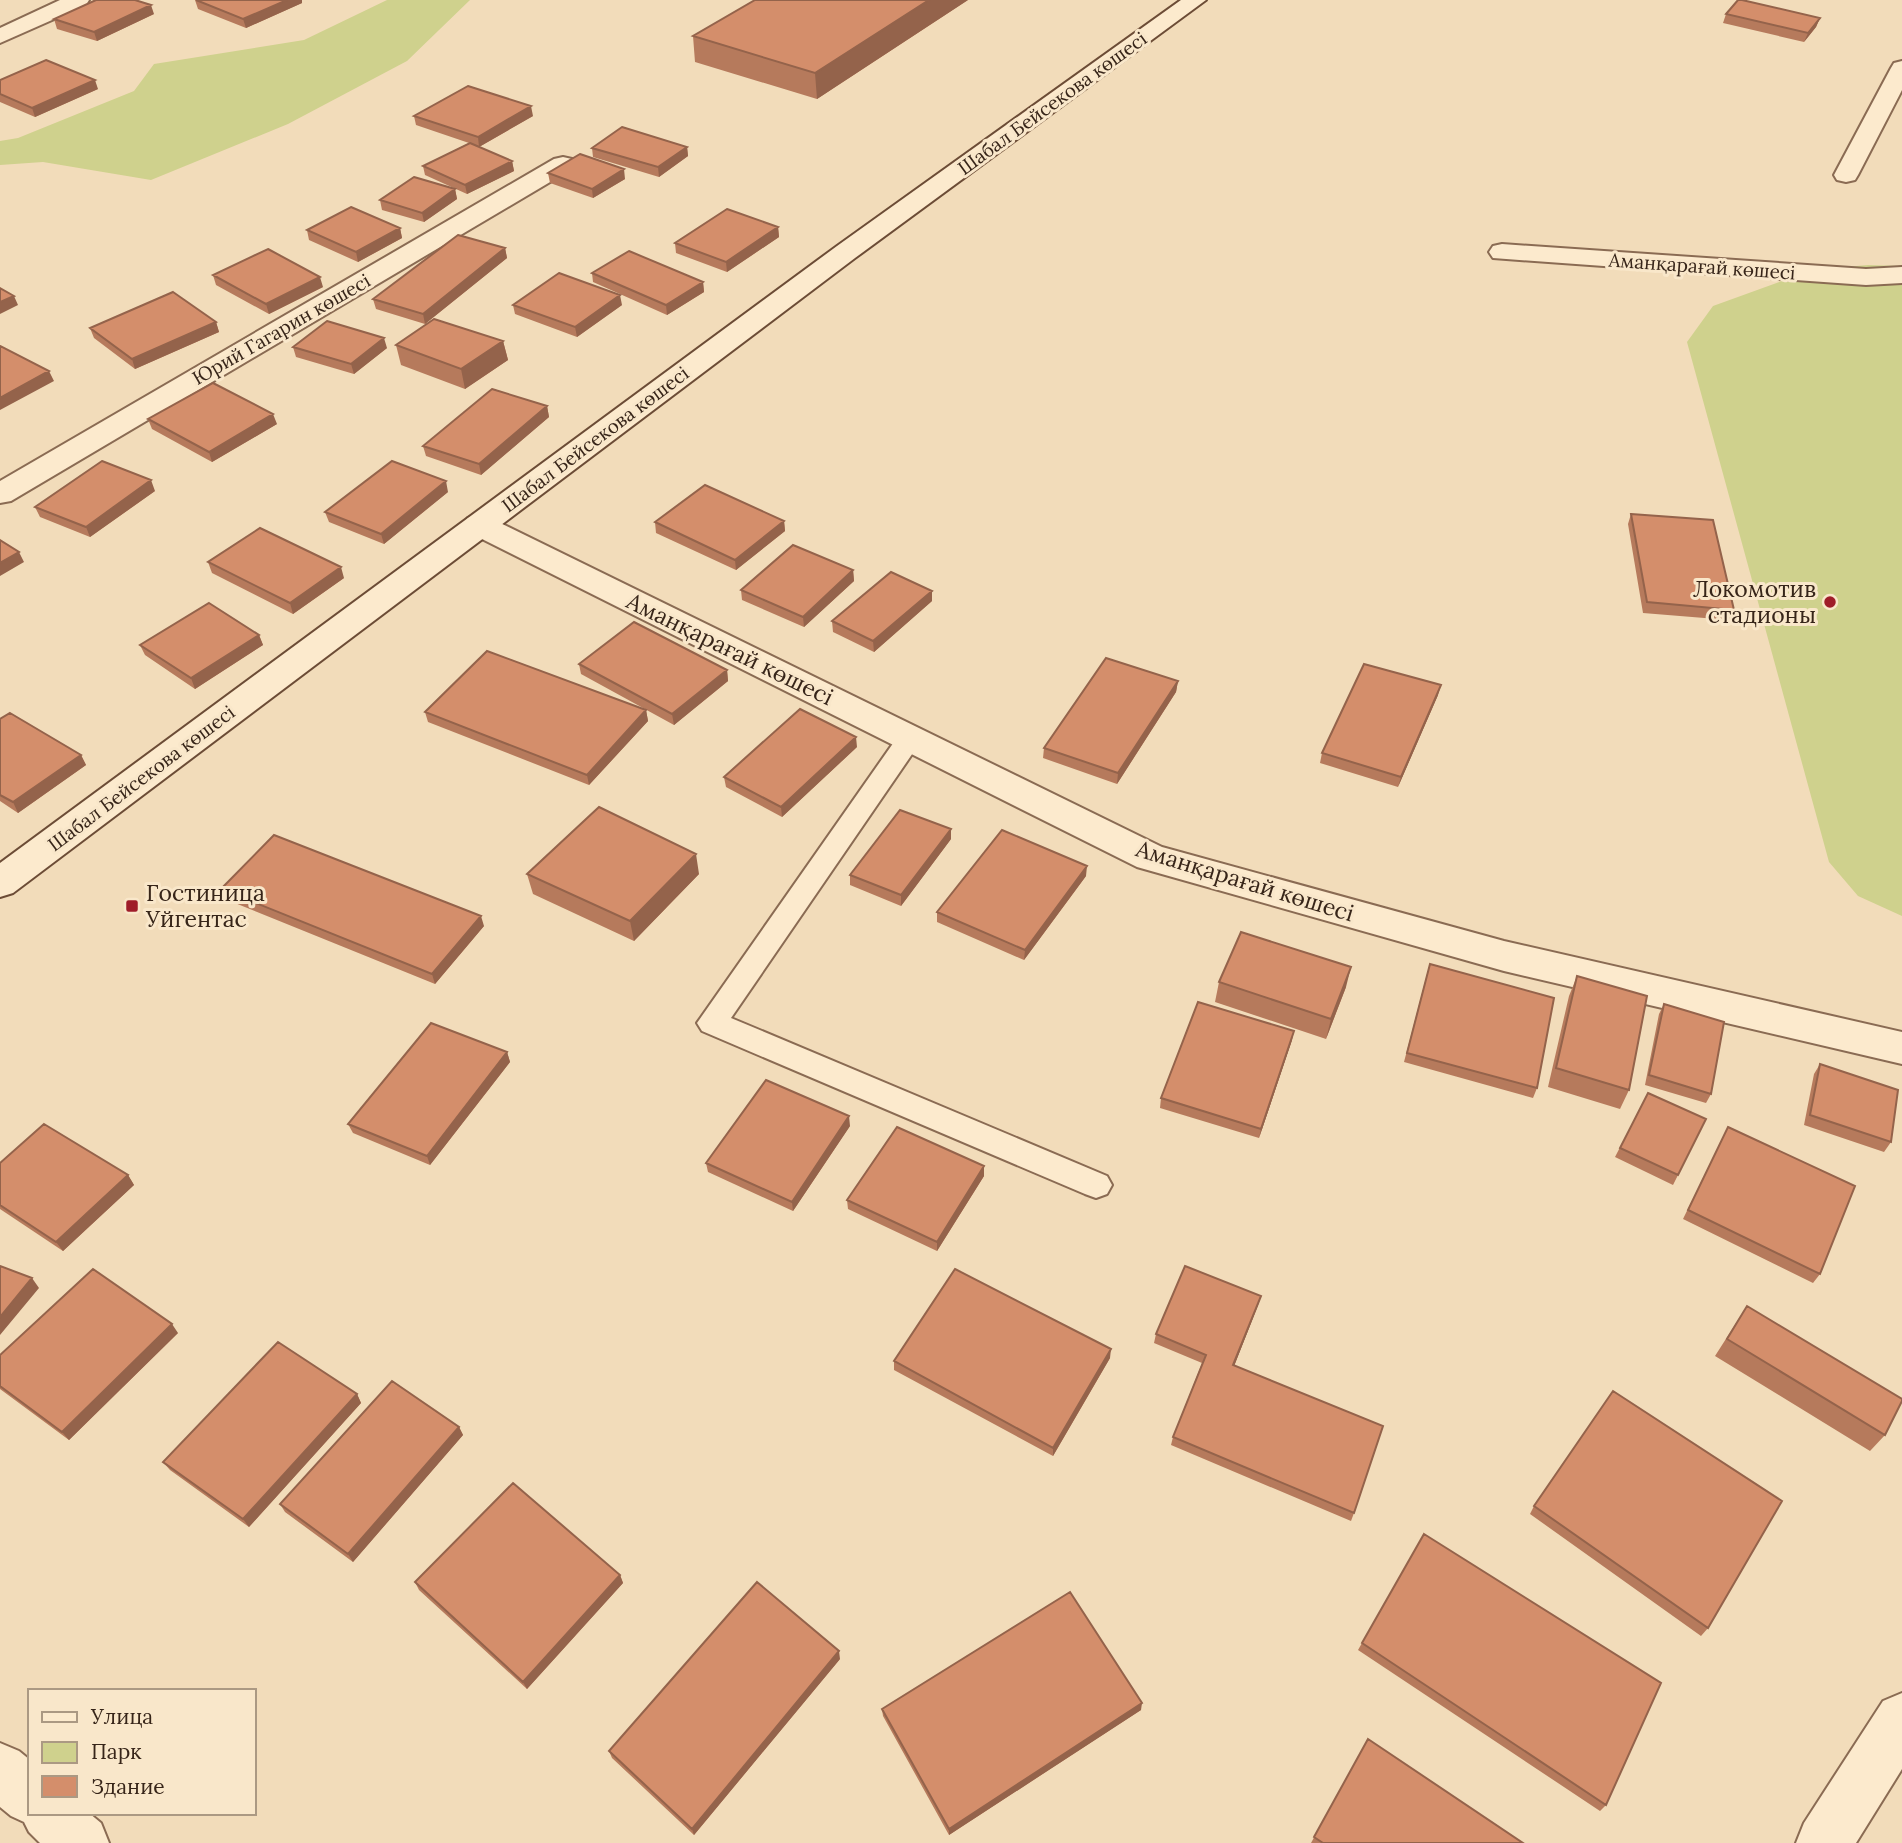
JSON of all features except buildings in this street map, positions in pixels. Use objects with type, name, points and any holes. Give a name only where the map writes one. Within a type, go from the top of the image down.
[{"type":"street","points":[[0,36],[78,0]]},
{"type":"street","name":"Шабал Бейсекова көшесі","points":[[0,883],[846,252],[1195,0]]},
{"type":"street","points":[[1846,175],[1902,68]]},
{"type":"street","name":"Юрий Гагарин көшесі","points":[[0,494],[563,164]]},
{"type":"street","name":"Аманқарағай көшесі","points":[[1502,252],[1866,277],[1902,275]]},
{"type":"street","name":"Аманқарағай көшесі","points":[[480,525],[1150,857],[1504,956],[1902,1048]]},
{"type":"street","points":[[1824,1843],[1902,1720]]},
{"type":"street","points":[[0,1770],[28,1795]]},
{"type":"street","points":[[50,1815],[82,1843]]},
{"type":"lane","points":[[910,738],[712,1023],[1096,1185]]},
{"type":"green space","points":[[387,0],[470,0],[407,61],[288,124],[151,180],[43,162],[0,165],[0,141],[18,138],[134,91],[154,64],[304,40]]},
{"type":"green space","name":"Локомотив стадионы","points":[[1868,265],[1902,266],[1902,916],[1858,896],[1829,862],[1687,342],[1713,306],[1812,270]]},
{"type":"place","name":"Локомотив стадионы","points":[[1830,602]]},
{"type":"place","name":"Гостиница Уйгентас","points":[[132,906]]}]
